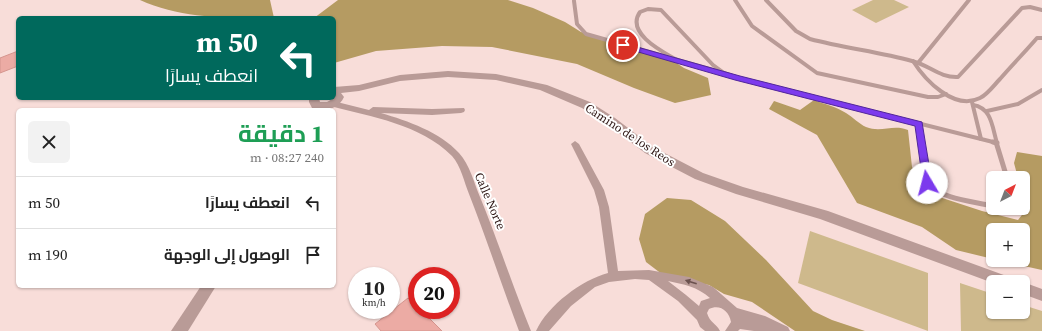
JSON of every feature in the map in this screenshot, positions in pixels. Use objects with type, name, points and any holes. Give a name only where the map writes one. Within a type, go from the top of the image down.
[{"type":"street","name":"Camino de los Reos","points":[[336,98],[359,88],[400,78],[448,74],[496,77],[542,87],[586,105],[611,121],[650,150],[699,176],[740,191],[835,220],[988,275]]},
{"type":"street","points":[[327,102],[364,110],[432,112],[461,110]]},
{"type":"street","name":"Calle Norte","points":[[364,110],[424,133],[439,141],[456,155],[493,242],[525,331]]},
{"type":"street","points":[[575,144],[598,190],[604,207],[614,277]]},
{"type":"street","points":[[542,331],[552,317],[568,300],[599,280],[632,274],[677,278],[698,284],[715,294],[734,312],[761,320],[784,331]]},
{"type":"street","points":[[652,276],[682,298],[702,318],[708,327],[714,331]]},
{"type":"street","points":[[179,331],[208,288]]},
{"type":"street","points":[[1030,291],[1042,295]]},
{"type":"street","points":[[702,318],[701,313],[705,305],[713,302],[723,303]]},
{"type":"street","points":[[734,312],[734,327],[781,331]]},
{"type":"lane","points":[[735,0],[752,26],[817,73],[922,96],[938,97],[946,94]]},
{"type":"lane","points":[[766,0],[796,31],[810,39],[918,63],[941,75],[949,77],[958,77],[1020,9],[1030,7],[1042,10]]},
{"type":"lane","points":[[918,63],[969,0]]},
{"type":"lane","points":[[574,1],[576,24],[579,29],[586,34],[738,78],[997,143]]},
{"type":"lane","points":[[677,60],[643,37],[637,25],[637,16],[640,12],[648,9],[661,10],[681,30],[706,59],[724,73]]},
{"type":"lane","points":[[972,103],[983,98],[1036,38],[1042,38]]},
{"type":"lane","points":[[913,62],[933,87],[946,94],[980,106],[987,111],[1005,171]]},
{"type":"lane","points":[[987,111],[1018,104],[1042,90]]},
{"type":"lane","points":[[972,103],[981,139]]},
{"type":"lane","points":[[919,124],[927,183],[931,188],[939,193],[986,204]]},
{"type":"shaded area","points":[[140,0],[270,0],[274,16],[206,16],[172,11]]},
{"type":"shaded area","points":[[338,0],[508,0],[533,8],[565,22],[581,32],[643,49],[672,60],[684,68],[708,78],[711,95],[675,103],[634,88],[577,64],[492,47],[442,46],[376,51],[336,62],[336,16],[317,16]]},
{"type":"shaded area","points":[[873,0],[894,0],[909,7],[876,23],[852,10]]},
{"type":"shaded area","points":[[814,100],[835,107],[871,129],[903,128],[908,130],[912,167],[930,194],[986,212],[986,215],[998,215],[1018,220],[1022,215],[1030,215],[1030,171],[1016,171],[1014,163],[1017,152],[1042,156],[1042,270],[1028,267],[1030,267],[1030,223],[986,223],[986,257],[956,250],[922,227],[857,203],[817,135],[769,109],[774,101],[800,110]]},
{"type":"shaded area","points":[[667,198],[691,200],[725,221],[766,260],[813,311],[832,320],[865,331],[795,331],[752,302],[724,294],[709,285],[667,278],[646,262],[639,239],[645,214]]},
{"type":"shaded area","points":[[810,231],[928,273],[928,331],[798,283]]},
{"type":"shaded area","points":[[960,283],[986,292],[986,319],[1030,319],[1030,307],[1042,311],[1042,331],[961,331]]},
{"type":"building","points":[[16,52],[16,67],[0,73],[0,58]]},
{"type":"building","points":[[408,298],[408,319],[430,319],[442,331],[381,331],[375,324],[381,319],[400,319],[400,304]]},
{"type":"route","points":[[623,45],[738,78],[919,124],[927,183]]}]
